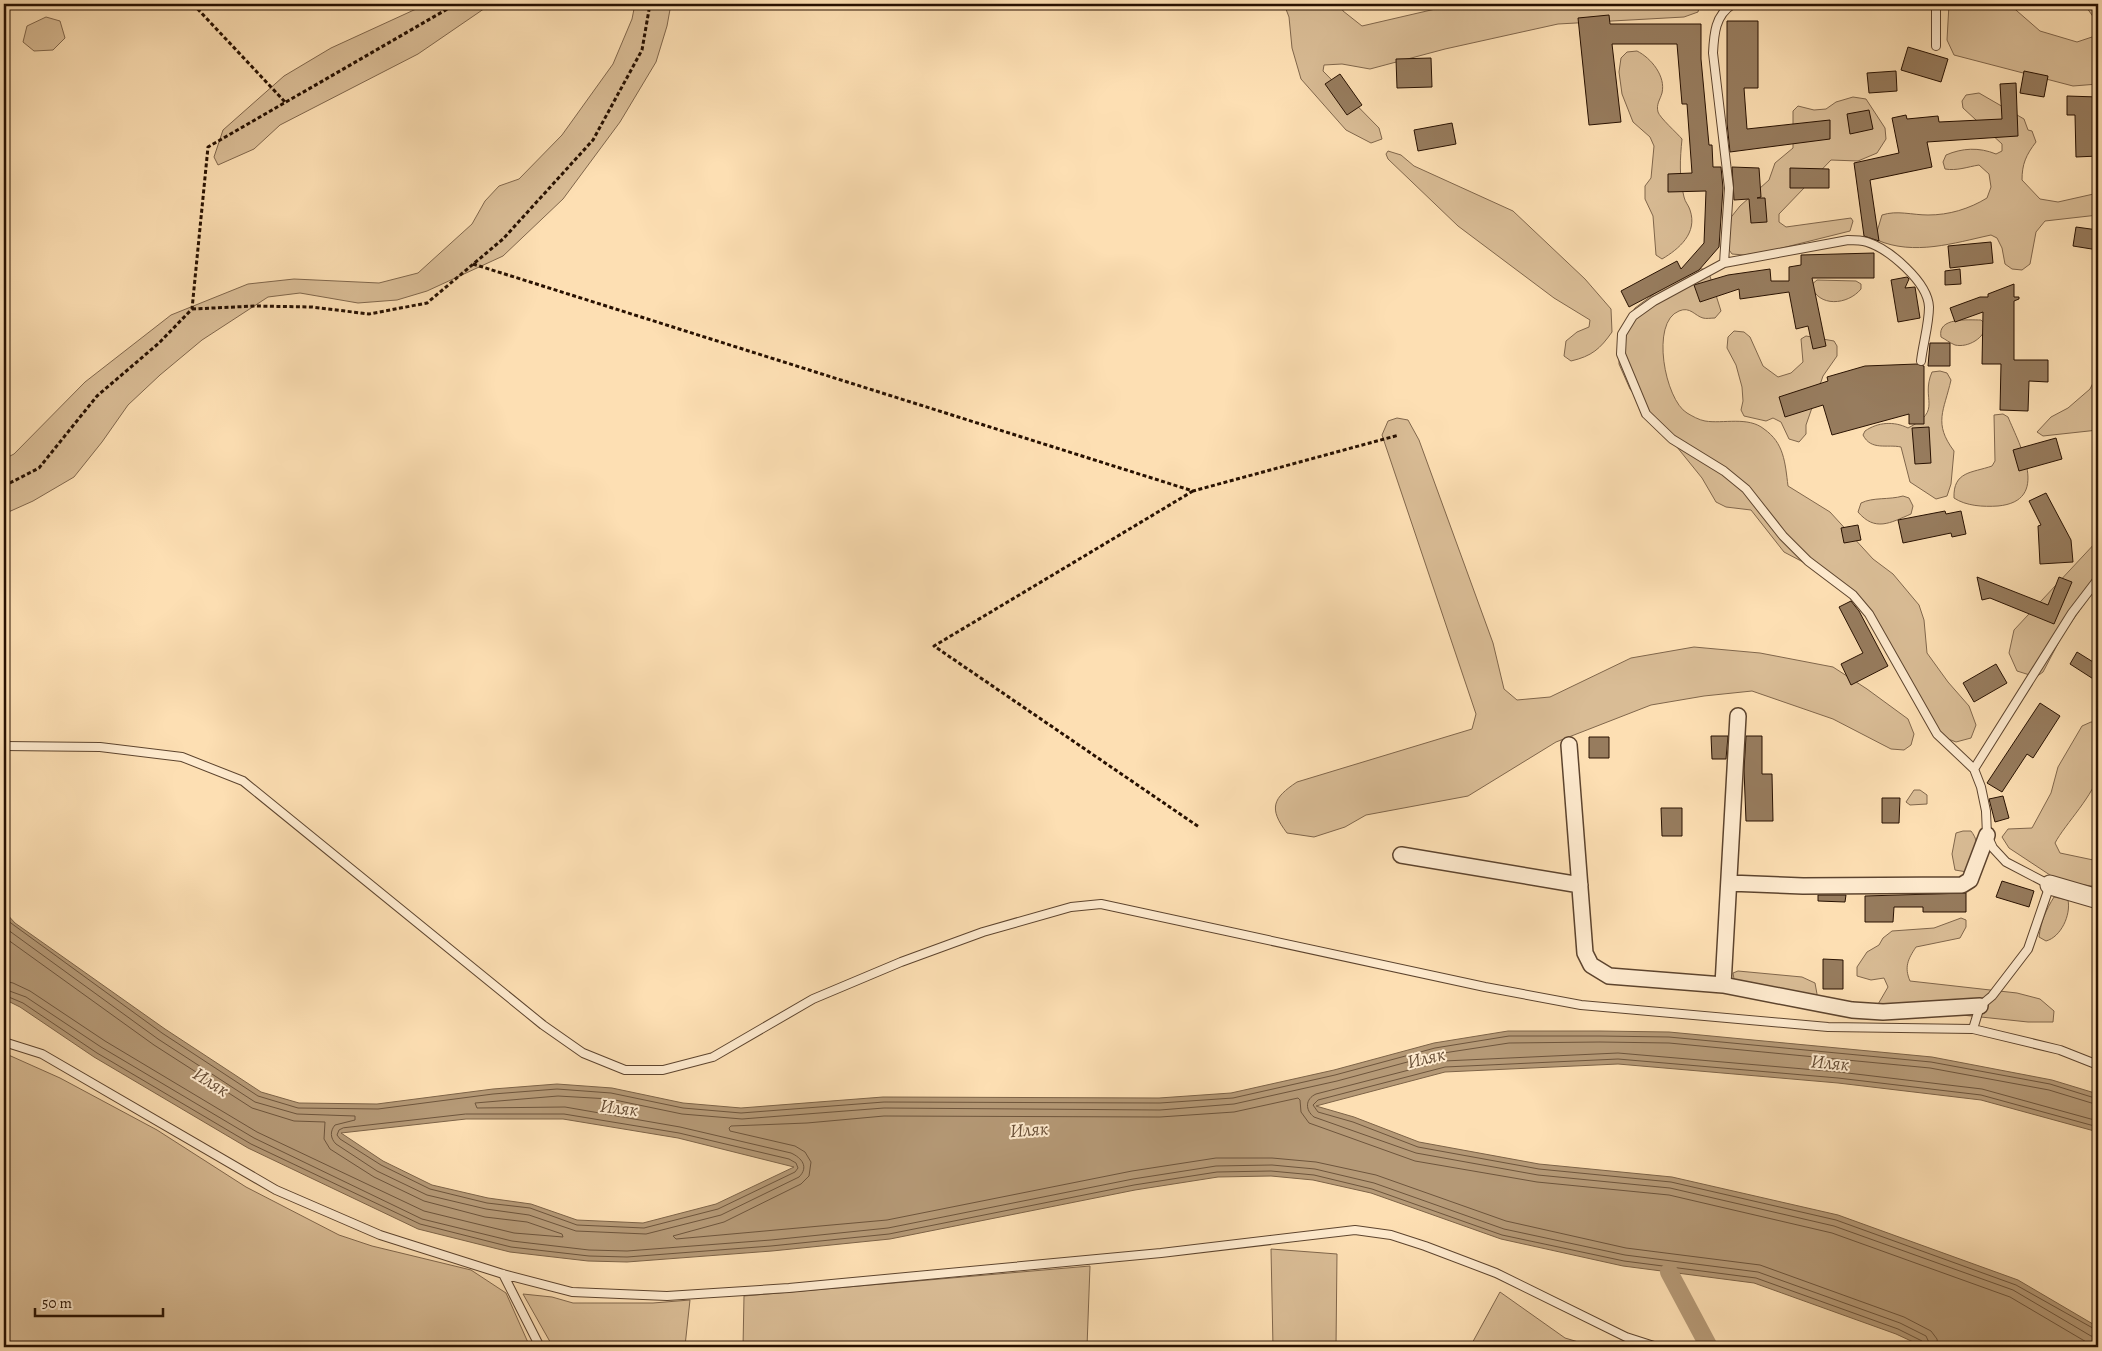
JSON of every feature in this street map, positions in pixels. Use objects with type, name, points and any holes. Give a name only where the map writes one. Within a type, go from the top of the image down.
[{"type":"street","points":[[1723,985],[1738,716]]},
{"type":"street","points":[[1569,745],[1584,953],[1591,965],[1598,971],[1609,976],[1723,985],[1852,1010],[1883,1012],[1980,1006]]},
{"type":"street","points":[[1729,883],[1803,886],[1962,884],[1970,880],[1987,835]]},
{"type":"street","points":[[1401,855],[1580,884]]},
{"type":"street","points":[[2050,884],[2098,899]]},
{"type":"lane","points":[[1724,263],[1729,188],[1713,53],[1714,31],[1718,20],[1733,4]]},
{"type":"lane","points":[[1936,4],[1936,46]]},
{"type":"lane","points":[[1921,361],[1929,306],[1924,288],[1916,276],[1876,245],[1866,241],[1848,240],[1724,263],[1654,301],[1633,316],[1622,334],[1621,354],[1646,414],[1672,439],[1724,471],[1746,489],[1783,536],[1808,561],[1853,595],[1869,614],[1937,734],[1974,769],[1981,787],[1987,835],[1993,848],[2006,862],[2050,884],[2028,949],[1992,996],[1980,1006],[1973,1029]]},
{"type":"lane","points":[[1974,769],[2072,613],[2098,580]]},
{"type":"lane","points":[[4,746],[100,747],[182,757],[243,781],[543,1025],[583,1053],[625,1070],[663,1070],[712,1057],[813,999],[901,962],[983,932],[1071,908],[1101,904],[1485,987],[1580,1005],[1828,1027],[1973,1029],[2060,1050],[2098,1065]]},
{"type":"lane","points":[[4,1042],[42,1054],[276,1190],[380,1235],[503,1274],[572,1292],[667,1296],[789,1288],[1030,1266],[1355,1230],[1391,1235],[1496,1273],[1626,1337],[1657,1347]]},
{"type":"lane","points":[[503,1274],[540,1347]]},
{"type":"path","points":[[193,4],[286,103]]},
{"type":"path","points":[[4,486],[39,468],[97,396],[159,343],[192,308],[208,147],[456,4]]},
{"type":"path","points":[[192,308],[312,307],[369,314],[427,303],[503,240],[593,140],[642,50],[650,4]]},
{"type":"path","points":[[474,264],[1193,491]]},
{"type":"path","points":[[1199,827],[934,646],[1193,491],[1399,435]]},
{"type":"shaded area","points":[[427,4],[491,4],[418,54],[280,125],[254,149],[218,165],[214,157],[223,130],[284,76],[331,48]]},
{"type":"shaded area","points":[[635,4],[671,4],[667,26],[656,62],[620,122],[563,199],[503,256],[427,291],[397,300],[358,303],[300,293],[268,297],[202,340],[160,375],[128,405],[74,477],[33,501],[4,514],[4,459],[14,454],[85,382],[171,315],[248,284],[294,279],[379,283],[418,273],[472,224],[485,201],[499,186],[519,179],[562,135],[613,64],[632,19]]},
{"type":"shaded area","points":[[1284,4],[1340,4],[1343,11],[1362,26],[1457,4],[1700,4],[1698,12],[1684,17],[1558,24],[1445,49],[1370,69],[1342,64],[1324,65],[1323,71],[1379,128],[1382,139],[1371,143],[1346,130],[1301,79],[1292,48],[1289,17]]},
{"type":"shaded area","points":[[1949,4],[2009,4],[2040,31],[2077,42],[2095,36],[2097,22],[2084,4],[2098,4],[2098,84],[2073,86],[1954,55],[1947,40]]},
{"type":"shaded area","points":[[46,17],[60,21],[65,38],[53,50],[34,51],[23,42],[27,26]]},
{"type":"shaded area","points":[[1637,51],[1652,63],[1660,74],[1663,87],[1658,104],[1659,115],[1682,139],[1681,182],[1692,218],[1689,233],[1685,239],[1675,250],[1662,259],[1656,255],[1653,216],[1645,199],[1645,186],[1651,178],[1654,146],[1650,137],[1633,122],[1622,94],[1619,72],[1621,58],[1627,52]]},
{"type":"shaded area","points":[[1979,93],[2024,119],[2028,130],[2032,131],[2036,142],[2025,160],[2022,180],[2040,199],[2058,202],[2098,193],[2098,215],[2045,221],[2036,232],[2030,264],[2022,270],[2012,269],[2005,264],[2002,248],[1997,238],[1991,235],[1934,247],[1920,248],[1891,245],[1877,240],[1876,235],[1882,215],[1893,213],[1928,215],[1951,213],[1987,198],[1991,187],[1989,174],[1979,165],[1958,169],[1945,169],[1943,162],[1946,155],[1958,151],[1977,149],[1996,154],[2002,151],[2002,144],[1963,108],[1962,101],[1966,95]]},
{"type":"shaded area","points":[[1853,97],[1866,99],[1885,128],[1886,139],[1877,153],[1858,161],[1831,160],[1779,214],[1779,222],[1786,227],[1851,218],[1853,221],[1850,231],[1770,251],[1744,255],[1732,254],[1727,247],[1728,221],[1740,206],[1769,180],[1775,163],[1793,148],[1793,111],[1798,106],[1814,110],[1826,109],[1836,102]]},
{"type":"shaded area","points":[[1388,151],[1401,155],[1414,166],[1513,211],[1585,279],[1611,309],[1612,332],[1603,343],[1595,351],[1578,359],[1571,361],[1564,356],[1566,341],[1577,332],[1589,327],[1590,320],[1554,298],[1458,226],[1388,159],[1386,154]]},
{"type":"shaded area","points":[[1690,267],[1708,270],[1721,311],[1715,318],[1706,318],[1700,317],[1689,310],[1683,310],[1670,318],[1665,330],[1663,345],[1664,361],[1672,393],[1679,405],[1687,413],[1700,420],[1751,423],[1758,425],[1771,434],[1780,447],[1788,486],[1830,512],[1873,559],[1893,574],[1919,605],[1924,620],[1927,653],[1948,682],[1969,706],[1976,725],[1971,738],[1956,742],[1943,737],[1848,588],[1822,568],[1803,562],[1784,552],[1751,510],[1726,507],[1716,502],[1702,478],[1630,389],[1619,364],[1620,334],[1635,308]]},
{"type":"shaded area","points":[[1817,280],[1856,281],[1861,284],[1861,289],[1849,298],[1841,301],[1826,301],[1820,298],[1811,285]]},
{"type":"shaded area","points":[[1962,320],[1981,320],[1986,325],[1985,330],[1975,341],[1960,346],[1941,337],[1941,331],[1948,323]]},
{"type":"shaded area","points":[[1734,331],[1744,332],[1750,337],[1763,366],[1778,377],[1791,373],[1803,362],[1801,339],[1806,336],[1834,341],[1837,346],[1837,356],[1823,376],[1806,425],[1806,434],[1799,442],[1789,439],[1781,422],[1773,418],[1766,421],[1744,416],[1741,410],[1743,401],[1742,387],[1736,365],[1727,348],[1728,337]]},
{"type":"shaded area","points":[[1940,371],[1947,373],[1951,380],[1943,409],[1942,424],[1954,451],[1951,484],[1947,496],[1936,499],[1910,482],[1901,447],[1875,445],[1866,440],[1863,435],[1865,431],[1881,424],[1897,424],[1908,428],[1919,422],[1928,410],[1928,390],[1932,372]]},
{"type":"shaded area","points":[[2098,373],[2098,430],[2043,436],[2037,432],[2051,417],[2068,408],[2090,389]]},
{"type":"shaded area","points":[[2003,414],[2008,417],[2024,457],[2028,483],[2024,494],[2014,502],[1998,506],[1975,505],[1959,501],[1954,498],[1955,489],[1960,478],[1965,474],[1992,466],[1995,461],[1994,415]]},
{"type":"shaded area","points":[[1397,418],[1408,420],[1419,440],[1493,643],[1504,689],[1517,700],[1550,697],[1631,658],[1694,647],[1760,653],[1833,667],[1908,719],[1914,734],[1911,745],[1904,750],[1891,749],[1833,719],[1752,691],[1704,696],[1651,705],[1556,742],[1468,796],[1366,815],[1345,827],[1314,837],[1287,833],[1277,817],[1276,804],[1283,793],[1297,782],[1472,729],[1476,714],[1382,435],[1388,421]]},
{"type":"shaded area","points":[[1903,496],[1909,498],[1913,506],[1911,514],[1889,523],[1877,524],[1870,522],[1858,512],[1861,503],[1866,501]]},
{"type":"shaded area","points":[[2098,540],[2098,584],[2063,634],[2043,672],[2036,677],[2017,671],[2009,653],[2014,630]]},
{"type":"shaded area","points":[[2091,722],[2098,722],[2099,761],[2096,781],[2092,790],[2055,843],[2060,853],[2098,861],[2098,887],[2059,881],[2009,848],[2002,837],[2008,829],[2032,828],[2051,793],[2058,767],[2082,726]]},
{"type":"shaded area","points":[[1914,790],[1920,790],[1927,795],[1927,804],[1910,805],[1906,802]]},
{"type":"shaded area","points":[[1971,831],[1977,847],[1973,862],[1967,872],[1955,870],[1952,854],[1956,833]]},
{"type":"shaded area","points":[[2054,897],[2068,900],[2068,912],[2064,925],[2056,935],[2046,941],[2039,937],[2040,931],[2044,916]]},
{"type":"shaded area","points":[[1961,918],[1966,920],[1966,927],[1960,938],[1916,947],[1908,963],[1907,971],[1910,981],[2017,993],[2040,999],[2054,1011],[2053,1022],[2028,1022],[1877,1006],[1888,987],[1884,978],[1871,980],[1857,976],[1857,967],[1867,952],[1879,945],[1883,938],[1892,931],[1934,928]]},
{"type":"shaded area","points":[[1738,971],[1802,977],[1815,983],[1816,1001],[1756,992],[1734,979],[1733,973]]},
{"type":"shaded area","points":[[4,1053],[60,1078],[157,1130],[246,1187],[339,1235],[372,1246],[471,1270],[506,1293],[530,1347],[4,1347]]},
{"type":"shaded area","points":[[1271,1249],[1337,1254],[1336,1347],[1273,1347]]},
{"type":"shaded area","points":[[1090,1266],[1087,1347],[743,1347],[744,1296]]},
{"type":"shaded area","points":[[1500,1292],[1565,1338],[1595,1347],[1470,1347]]},
{"type":"shaded area","points":[[523,1294],[552,1297],[573,1303],[653,1303],[690,1300],[685,1346],[691,1347],[553,1347]]},
{"type":"water","name":"Иляк","points":[[4,911],[15,923],[165,1029],[261,1092],[299,1103],[377,1104],[493,1089],[557,1084],[612,1088],[683,1103],[741,1108],[883,1097],[1159,1098],[1231,1093],[1334,1070],[1434,1043],[1508,1031],[1669,1032],[1932,1057],[2052,1080],[2098,1094],[2098,1132],[1981,1100],[1838,1083],[1618,1064],[1445,1072],[1316,1106],[1354,1117],[1419,1142],[1539,1164],[1672,1177],[1838,1215],[2018,1280],[2098,1327],[2098,1347],[1924,1347],[1896,1334],[1754,1283],[1623,1266],[1501,1239],[1371,1193],[1313,1180],[1271,1176],[1218,1177],[1135,1190],[890,1239],[772,1251],[627,1262],[588,1261],[510,1252],[418,1229],[248,1148],[94,1057],[20,1007],[4,999]],"holes":[[[466,1119],[563,1119],[678,1138],[794,1167],[716,1204],[643,1223],[577,1220],[531,1204],[488,1198],[432,1185],[383,1161],[341,1133]]]},
{"type":"building","points":[[1609,15],[1610,24],[1701,24],[1701,59],[1709,145],[1712,145],[1713,167],[1721,167],[1723,188],[1719,247],[1699,270],[1629,307],[1621,291],[1677,261],[1681,269],[1704,243],[1706,191],[1668,192],[1668,174],[1692,173],[1687,104],[1682,104],[1677,44],[1612,44],[1621,122],[1589,125],[1578,18]]},
{"type":"building","points":[[1727,21],[1758,21],[1758,88],[1744,88],[1747,129],[1830,120],[1830,139],[1730,152],[1727,123]]},
{"type":"building","points":[[1908,47],[1948,59],[1941,82],[1901,70]]},
{"type":"building","points":[[1431,58],[1432,87],[1397,88],[1396,59]]},
{"type":"building","points":[[1896,71],[1897,91],[1869,93],[1867,73]]},
{"type":"building","points":[[2024,71],[2048,76],[2044,97],[2020,93]]},
{"type":"building","points":[[1340,74],[1362,105],[1347,115],[1325,84]]},
{"type":"building","points":[[2016,83],[2018,136],[1927,142],[1932,167],[1870,180],[1879,241],[1864,236],[1854,163],[1899,153],[1892,118],[1906,115],[1907,119],[1938,116],[1939,122],[2002,119],[2000,84]]},
{"type":"building","points":[[2067,96],[2098,97],[2098,156],[2076,157],[2075,115],[2067,115]]},
{"type":"building","points":[[1869,110],[1873,129],[1850,134],[1847,114]]},
{"type":"building","points":[[1452,123],[1456,144],[1418,151],[1414,130]]},
{"type":"building","points":[[1732,167],[1759,168],[1761,197],[1757,198],[1765,198],[1767,222],[1751,223],[1749,199],[1734,200]]},
{"type":"building","points":[[1790,168],[1829,169],[1829,188],[1790,188]]},
{"type":"building","points":[[2076,227],[2098,230],[2098,250],[2073,246]]},
{"type":"building","points":[[1991,242],[1993,263],[1950,268],[1948,246]]},
{"type":"building","points":[[1874,253],[1874,278],[1812,278],[1826,346],[1813,349],[1808,326],[1796,329],[1789,292],[1740,299],[1739,289],[1700,302],[1694,285],[1728,275],[1770,269],[1771,281],[1789,281],[1789,267],[1801,265],[1801,255]]},
{"type":"building","points":[[1960,269],[1961,284],[1945,285],[1945,271]]},
{"type":"building","points":[[1907,277],[1909,279],[1905,288],[1915,287],[1920,318],[1898,322],[1891,280]]},
{"type":"building","points":[[2014,284],[2014,297],[2019,297],[2019,299],[2014,301],[2014,360],[2048,360],[2048,382],[2029,381],[2028,411],[2000,410],[2001,364],[1982,364],[1983,312],[1955,322],[1950,308],[1980,297],[1988,297],[1988,294]]},
{"type":"building","points":[[1930,343],[1950,343],[1950,366],[1928,366]]},
{"type":"building","points":[[1917,364],[1924,366],[1924,424],[1909,424],[1909,414],[1832,435],[1823,405],[1785,417],[1779,397],[1828,381],[1827,377],[1865,366]]},
{"type":"building","points":[[1929,427],[1931,463],[1915,464],[1912,428]]},
{"type":"building","points":[[2056,438],[2062,459],[2019,471],[2013,450]]},
{"type":"building","points":[[2046,493],[2071,540],[2073,562],[2040,564],[2038,526],[2041,525],[2029,501]]},
{"type":"building","points":[[1945,511],[1946,514],[1961,511],[1966,534],[1952,537],[1951,533],[1903,543],[1898,520]]},
{"type":"building","points":[[1858,525],[1861,540],[1844,543],[1841,528]]},
{"type":"building","points":[[1977,577],[2048,605],[2059,577],[2072,582],[2054,624],[1990,598],[1982,600]]},
{"type":"building","points":[[1851,601],[1859,611],[1888,666],[1851,685],[1841,664],[1863,653],[1839,607]]},
{"type":"building","points":[[2077,652],[2098,665],[2098,682],[2070,664]]},
{"type":"building","points":[[1996,664],[2007,683],[1974,702],[1963,683]]},
{"type":"building","points":[[2040,703],[2060,716],[2033,758],[2027,754],[2002,792],[1987,783]]},
{"type":"building","points":[[1711,736],[1728,736],[1726,759],[1712,759]]},
{"type":"building","points":[[1746,736],[1762,736],[1762,774],[1772,774],[1773,821],[1746,821],[1744,770]]},
{"type":"building","points":[[1589,737],[1609,737],[1609,758],[1589,758]]},
{"type":"building","points":[[2003,796],[2009,818],[1995,822],[1989,799]]},
{"type":"building","points":[[1882,798],[1900,798],[1899,823],[1882,823]]},
{"type":"building","points":[[1661,808],[1682,808],[1682,836],[1662,836]]},
{"type":"building","points":[[2002,881],[2034,891],[2029,907],[1996,897]]},
{"type":"building","points":[[1966,893],[1966,912],[1923,912],[1923,907],[1894,907],[1893,922],[1865,922],[1865,896]]},
{"type":"building","points":[[1818,895],[1846,895],[1845,902],[1818,901]]},
{"type":"building","points":[[1823,959],[1843,960],[1843,989],[1823,989]]},
{"type":"waterway","points":[[1669,1272],[1709,1347]]}]
